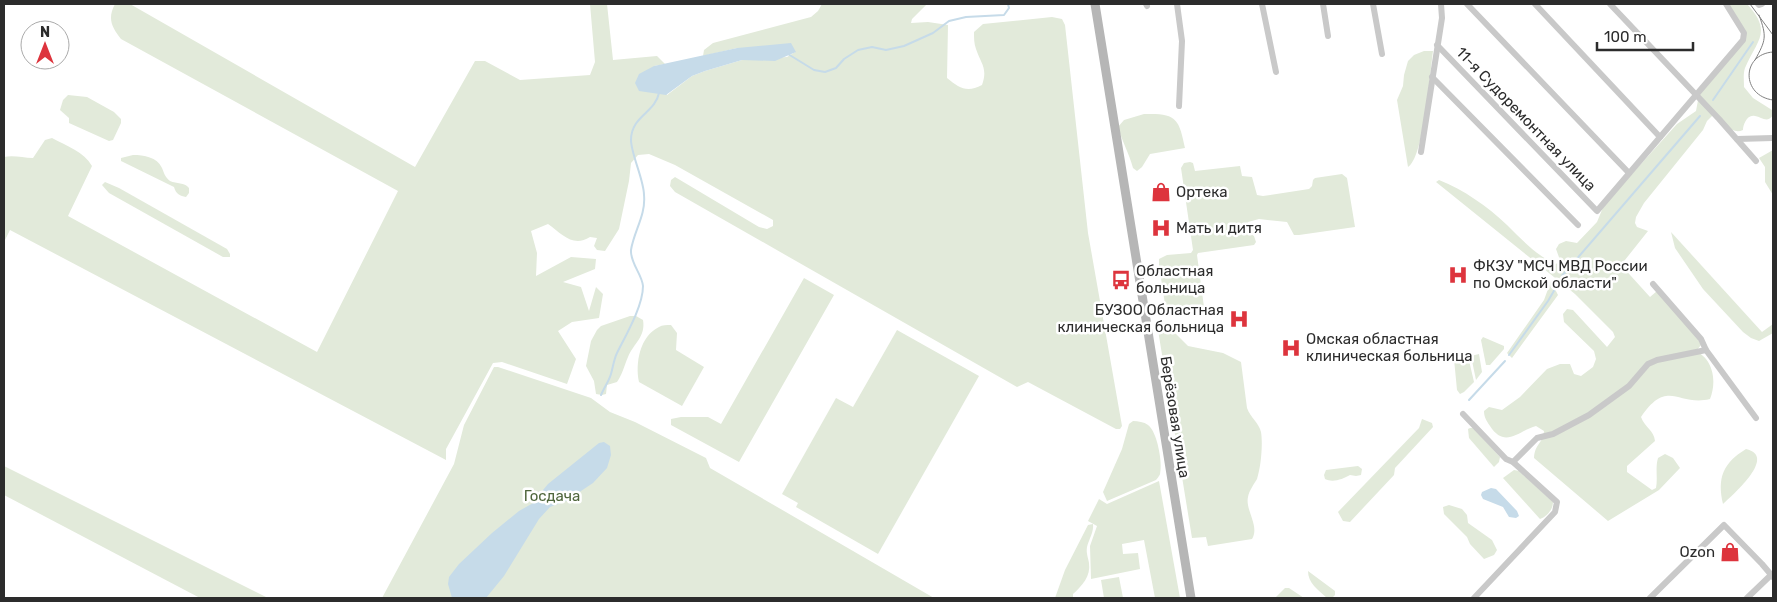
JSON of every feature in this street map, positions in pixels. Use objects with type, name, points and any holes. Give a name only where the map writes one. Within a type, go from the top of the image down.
[{"type":"main road","name":"Берёзовая улица","points":[[1095,4],[1191,598]]},
{"type":"street","points":[[1177,4],[1182,41],[1179,106]]},
{"type":"street","points":[[1262,4],[1276,72]]},
{"type":"street","points":[[1323,4],[1328,36]]},
{"type":"street","points":[[1373,4],[1382,54]]},
{"type":"street","points":[[1466,4],[1629,173],[1743,40],[1744,33],[1726,4]]},
{"type":"street","points":[[1535,4],[1660,137]]},
{"type":"street","points":[[1610,4],[1756,161]]},
{"type":"street","points":[[1421,152],[1442,6]]},
{"type":"street","name":"11-я Судоремонтная улица","points":[[1437,45],[1597,211],[1629,173]]},
{"type":"street","points":[[1432,77],[1578,225]]},
{"type":"street","points":[[1737,139],[1773,138]]},
{"type":"street","points":[[1653,284],[1701,339],[1706,350],[1756,418]]},
{"type":"street","points":[[1513,462],[1537,438],[1553,434],[1589,415],[1629,386],[1648,364],[1657,360],[1706,350]]},
{"type":"street","points":[[1463,414],[1506,459],[1513,462],[1557,502],[1555,512],[1474,598]]},
{"type":"street","points":[[1650,598],[1724,525],[1772,576],[1747,598]]},
{"type":"green space","points":[[115,4],[130,4],[415,167],[475,61],[485,61],[520,80],[590,75],[595,62],[590,4],[607,4],[613,60],[657,56],[665,64],[654,66],[667,95],[692,76],[705,71],[742,60],[787,57],[795,52],[737,48],[703,56],[704,50],[713,43],[811,17],[822,4],[927,4],[912,19],[911,23],[928,22],[948,25],[947,78],[959,87],[967,89],[982,85],[984,79],[983,66],[974,41],[974,32],[983,24],[1052,17],[1062,19],[1065,25],[1088,233],[1122,426],[1120,429],[1116,429],[1028,382],[1017,387],[675,192],[670,186],[671,180],[675,177],[759,227],[767,229],[773,226],[773,220],[675,165],[649,154],[638,155],[631,163],[619,229],[605,251],[597,250],[594,246],[597,238],[590,237],[584,240],[573,240],[548,224],[531,231],[537,253],[536,276],[571,257],[596,259],[595,269],[563,282],[581,287],[589,311],[596,287],[603,294],[599,318],[572,322],[558,331],[576,359],[567,384],[502,362],[493,363],[446,449],[446,460],[10,230],[4,242],[4,157],[33,158],[45,140],[52,138],[80,153],[92,166],[68,216],[317,352],[398,191],[121,39],[115,31],[111,19]]},
{"type":"green space","points":[[1728,4],[1747,4],[1759,22],[1760,36],[1745,68],[1744,87],[1753,98],[1772,110],[1773,115],[1767,120],[1752,116],[1748,118],[1743,130],[1739,131],[1729,128],[1718,116],[1712,116],[1707,121],[1703,130],[1644,203],[1636,217],[1635,223],[1637,227],[1648,231],[1621,265],[1650,297],[1657,291],[1698,339],[1701,345],[1697,350],[1706,359],[1713,374],[1712,394],[1710,399],[1699,400],[1666,396],[1659,398],[1650,405],[1641,417],[1653,434],[1655,441],[1627,466],[1627,472],[1652,490],[1656,488],[1658,458],[1665,454],[1673,458],[1680,468],[1659,490],[1608,521],[1534,458],[1544,431],[1536,426],[1512,437],[1501,436],[1490,426],[1484,411],[1489,407],[1502,410],[1520,397],[1547,369],[1560,364],[1570,364],[1574,374],[1581,376],[1593,367],[1596,359],[1594,351],[1564,322],[1563,314],[1567,309],[1573,310],[1607,347],[1615,337],[1613,332],[1575,294],[1436,182],[1439,180],[1475,199],[1535,251],[1555,264],[1559,263],[1560,260],[1556,249],[1559,244],[1566,241],[1577,243],[1597,222],[1604,205],[1677,124],[1696,111],[1699,95],[1745,36]]},
{"type":"green space","points":[[1424,51],[1433,51],[1428,95],[1418,148],[1414,160],[1408,167],[1397,100],[1403,86],[1408,61],[1414,55]]},
{"type":"green space","points":[[68,95],[87,97],[114,112],[121,119],[113,140],[109,141],[69,123],[69,118],[60,110],[63,100]]},
{"type":"green space","points":[[1144,114],[1169,116],[1174,119],[1181,130],[1185,148],[1150,154],[1142,167],[1137,171],[1133,168],[1118,127],[1124,120]]},
{"type":"green space","points":[[1773,150],[1773,195],[1765,182],[1765,167],[1759,158]]},
{"type":"green space","points":[[133,155],[146,156],[157,161],[170,181],[187,186],[189,193],[186,197],[180,195],[174,187],[121,161],[121,158]]},
{"type":"green space","points":[[1184,163],[1193,163],[1195,171],[1240,166],[1242,176],[1252,177],[1257,195],[1263,196],[1309,189],[1315,178],[1342,174],[1347,178],[1355,227],[1294,235],[1287,222],[1259,219],[1248,222],[1248,232],[1254,236],[1256,242],[1254,245],[1198,253],[1204,307],[1166,311],[1159,259],[1167,255],[1191,253],[1193,250],[1181,168]]},
{"type":"green space","points":[[105,182],[227,249],[230,257],[223,257],[109,193],[102,185]]},
{"type":"green space","points":[[1671,232],[1762,332],[1773,324],[1773,333],[1759,341],[1743,332],[1703,289],[1675,248]]},
{"type":"green space","points":[[804,278],[834,295],[739,462],[671,425],[671,419],[681,417],[708,417],[721,424]]},
{"type":"green space","points":[[1551,281],[1558,295],[1512,358],[1507,353],[1544,300]]},
{"type":"green space","points":[[630,316],[636,316],[643,320],[641,336],[630,352],[617,382],[607,385],[606,394],[596,394],[594,381],[586,366],[591,341],[601,326]]},
{"type":"green space","points":[[671,325],[677,333],[676,350],[704,367],[682,406],[639,382],[638,375],[640,351],[643,343],[660,326]]},
{"type":"green space","points":[[1171,329],[1188,346],[1223,353],[1241,362],[1247,408],[1260,429],[1262,437],[1257,479],[1248,497],[1248,507],[1254,529],[1252,539],[1208,546],[1206,537],[1192,538],[1158,330]]},
{"type":"green space","points":[[897,330],[979,376],[878,554],[796,507],[798,503],[782,494],[836,398],[853,407]]},
{"type":"green space","points":[[1483,337],[1504,346],[1504,349],[1490,365],[1486,365],[1481,340]]},
{"type":"green space","points":[[1479,354],[1482,372],[1476,380],[1471,356]]},
{"type":"green space","points":[[1468,356],[1474,382],[1460,394],[1457,390],[1454,359]]},
{"type":"green space","name":"Госдача","points":[[494,367],[591,398],[610,412],[635,422],[706,458],[710,468],[934,598],[382,598],[454,464],[464,425]]},
{"type":"green space","points":[[1422,419],[1432,423],[1433,427],[1395,468],[1394,475],[1350,522],[1343,521],[1338,512],[1419,428]]},
{"type":"green space","points":[[1133,421],[1146,424],[1151,428],[1157,440],[1160,455],[1160,475],[1156,480],[1107,501],[1103,492],[1122,449],[1129,424]]},
{"type":"green space","points":[[1473,428],[1500,457],[1499,462],[1494,467],[1469,438],[1468,429]]},
{"type":"green space","points":[[1746,449],[1754,453],[1757,459],[1756,467],[1744,484],[1723,504],[1721,486],[1724,472],[1732,460]]},
{"type":"green space","points":[[4,466],[268,598],[200,598],[4,495]]},
{"type":"green space","points":[[1358,466],[1362,469],[1361,475],[1350,475],[1335,481],[1325,479],[1326,470]]},
{"type":"green space","points":[[1514,470],[1519,471],[1553,502],[1549,513],[1545,517],[1540,519],[1503,478]]},
{"type":"green space","points":[[1159,481],[1180,598],[1155,598],[1144,540],[1122,544],[1123,554],[1138,553],[1140,569],[1091,579],[1090,546],[1097,526],[1088,521],[1099,499],[1107,504]]},
{"type":"green space","points":[[1449,505],[1462,509],[1467,515],[1468,523],[1492,540],[1497,550],[1494,555],[1484,559],[1470,544],[1467,537],[1444,514],[1443,507]]},
{"type":"green space","points":[[1093,524],[1087,549],[1089,572],[1083,584],[1073,594],[1073,598],[1055,598],[1065,570],[1088,525]]},
{"type":"green space","points":[[1308,571],[1335,591],[1335,595],[1332,598],[1327,598],[1314,586]]},
{"type":"green space","points":[[1119,577],[1123,598],[1104,598],[1101,580]]},
{"type":"green space","points":[[1285,588],[1289,588],[1304,598],[1275,598]]},
{"type":"water","points":[[791,43],[796,52],[775,61],[742,60],[705,71],[692,76],[666,95],[639,91],[635,83],[639,74],[654,66],[737,48]]},
{"type":"water","points":[[604,442],[610,446],[611,455],[607,468],[593,483],[566,501],[550,507],[539,519],[504,576],[486,598],[452,598],[448,584],[449,577],[459,564],[492,533],[519,511],[535,502],[548,484],[599,443]]},
{"type":"water","points":[[1491,488],[1496,489],[1517,511],[1519,516],[1516,518],[1509,517],[1503,507],[1483,499],[1482,492]]},
{"type":"waterway","points":[[788,54],[814,70],[825,72],[836,68],[844,59],[858,50],[872,47],[886,50],[904,46],[933,33],[949,21],[966,17],[1004,15],[1009,8],[1008,4]]},
{"type":"waterway","points":[[1713,100],[1753,42]]},
{"type":"waterway","points":[[601,395],[610,377],[616,355],[637,311],[642,294],[643,286],[632,259],[631,250],[642,216],[644,195],[631,140],[635,125],[657,100],[659,93]]},
{"type":"waterway","points":[[1562,276],[1700,116]]},
{"type":"waterway","points":[[1509,355],[1555,289]]},
{"type":"waterway","points":[[1469,400],[1505,361]]},
{"type":"tram line","points":[[1750,4],[1773,35]]},
{"type":"tram line","points":[[1755,60],[1764,38],[1759,15]]},
{"type":"tram line","points":[[1773,52],[1763,54],[1755,60],[1750,67],[1749,75],[1750,84],[1755,91],[1762,97],[1773,100]]},
{"type":"place","name":"Ортека","points":[[1161,192]]},
{"type":"place","name":"Мать и дитя","points":[[1161,228]]},
{"type":"place","name":"ФКЗУ \"МСЧ МВД России по Омской области\"","points":[[1458,275]]},
{"type":"place","name":"Областная больница","points":[[1121,280]]},
{"type":"place","name":"БУЗОО Областная клиническая больница","points":[[1239,319]]},
{"type":"place","name":"Омская областная клиническая больница","points":[[1291,348]]},
{"type":"place","name":"Ozon","points":[[1730,552]]}]
